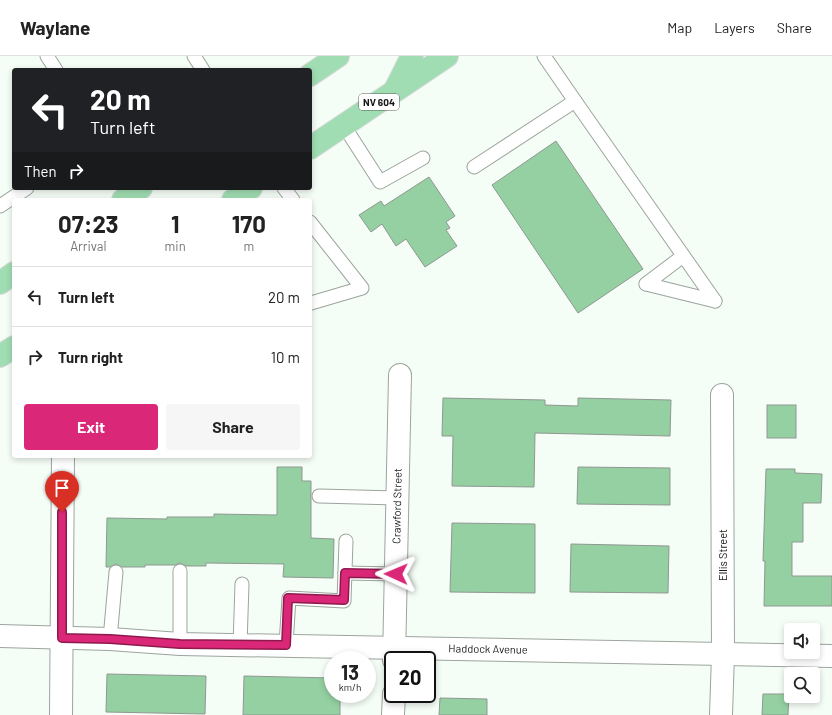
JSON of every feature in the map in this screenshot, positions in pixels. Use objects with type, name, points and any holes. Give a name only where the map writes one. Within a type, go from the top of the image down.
[{"type":"main road","points":[[312,74],[338,56]]},
{"type":"main road","points":[[395,91],[412,56]]},
{"type":"main road","name":"NV 604","points":[[312,147],[447,56]]},
{"type":"main road","points":[[236,198],[248,190]]},
{"type":"main road","points":[[0,283],[12,274]]},
{"type":"main road","points":[[0,356],[12,348]]},
{"type":"street","name":"Crawford Street","points":[[394,651],[400,375]]},
{"type":"street","name":"Ellis Street","points":[[721,715],[723,654],[722,395]]},
{"type":"street","points":[[61,715],[63,458]]},
{"type":"street","name":"Haddock Avenue","points":[[0,636],[110,639],[180,644],[286,645],[384,653]]},
{"type":"street","name":"Haddock Avenue","points":[[436,654],[723,654],[832,656]]},
{"type":"street","points":[[393,715],[394,703]]},
{"type":"lane","points":[[47,56],[55,68]]},
{"type":"lane","points":[[194,56],[202,68]]},
{"type":"lane","points":[[544,56],[715,301],[646,284],[683,256]]},
{"type":"lane","points":[[474,167],[575,101]]},
{"type":"lane","points":[[344,126],[380,182],[423,158]]},
{"type":"lane","points":[[0,206],[24,190]]},
{"type":"lane","points":[[312,225],[362,288],[312,303]]},
{"type":"lane","points":[[319,496],[397,498]]},
{"type":"lane","points":[[286,645],[288,598],[344,600],[346,541]]},
{"type":"lane","points":[[180,571],[180,644]]},
{"type":"lane","points":[[110,639],[116,572]]},
{"type":"lane","points":[[345,573],[396,574]]},
{"type":"lane","points":[[240,645],[242,584]]},
{"type":"building","points":[[556,141],[643,269],[578,313],[492,185]]},
{"type":"building","points":[[429,177],[455,216],[446,222],[450,228],[446,230],[457,246],[425,267],[406,239],[396,246],[382,224],[371,232],[359,215],[381,201],[384,206]]},
{"type":"building","points":[[443,398],[545,400],[545,405],[578,406],[578,398],[671,400],[670,436],[535,433],[534,487],[452,486],[453,436],[442,436]]},
{"type":"building","points":[[767,405],[796,405],[796,438],[767,438]]},
{"type":"building","points":[[277,467],[302,467],[302,481],[311,481],[311,538],[334,539],[333,578],[283,577],[284,564],[206,563],[206,566],[186,566],[180,563],[175,565],[122,567],[116,564],[106,567],[107,518],[167,519],[167,517],[214,517],[214,514],[277,515]]},
{"type":"building","points":[[578,467],[670,468],[670,505],[577,504]]},
{"type":"building","points":[[766,469],[795,469],[795,473],[822,474],[821,503],[803,503],[803,542],[792,542],[792,576],[832,576],[832,606],[764,606],[765,561],[763,561]]},
{"type":"building","points":[[452,523],[535,524],[535,593],[450,592]]},
{"type":"building","points":[[571,544],[669,546],[668,593],[570,592]]},
{"type":"building","points":[[107,674],[206,676],[205,714],[106,712]]},
{"type":"building","points":[[244,676],[324,678],[324,703],[340,703],[340,715],[243,715]]},
{"type":"building","points":[[763,694],[784,694],[784,703],[789,703],[788,715],[762,715]]},
{"type":"building","points":[[440,698],[487,699],[487,715],[439,715]]},
{"type":"route","points":[[62,512],[62,638],[110,639],[180,644],[286,645],[288,598],[344,600],[345,573],[396,574]]}]
